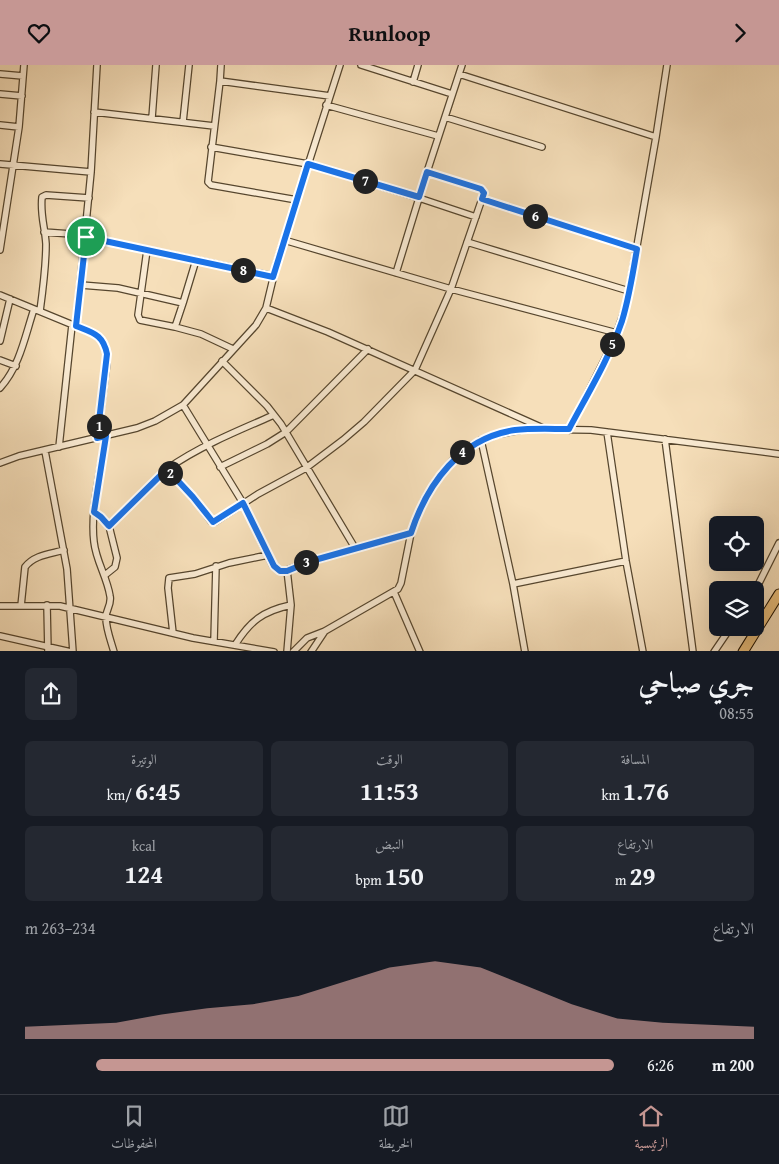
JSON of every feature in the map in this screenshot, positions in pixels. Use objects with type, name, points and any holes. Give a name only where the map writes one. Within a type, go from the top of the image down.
[{"type":"main road","points":[[743,651],[779,594]]},
{"type":"street","points":[[0,250],[19,127],[24,65]]},
{"type":"street","points":[[60,447],[86,237],[97,65]]},
{"type":"street","points":[[152,119],[156,65]]},
{"type":"street","points":[[183,122],[189,65]]},
{"type":"street","points":[[221,65],[211,147],[209,184],[297,200]]},
{"type":"street","points":[[0,463],[19,456],[106,436],[156,421],[183,405],[256,325],[266,308],[284,240],[340,65]]},
{"type":"street","points":[[361,65],[452,94]]},
{"type":"street","points":[[413,81],[418,65]]},
{"type":"street","points":[[396,273],[462,65]]},
{"type":"street","points":[[569,429],[617,333],[630,291],[667,65]]},
{"type":"street","points":[[0,74],[24,76]]},
{"type":"street","points":[[459,74],[656,137]]},
{"type":"street","points":[[220,81],[330,95]]},
{"type":"street","points":[[0,94],[22,96]]},
{"type":"street","points":[[326,105],[438,136]]},
{"type":"street","points":[[94,112],[214,126]]},
{"type":"street","points":[[444,117],[542,147]]},
{"type":"street","points":[[0,125],[19,127]]},
{"type":"street","points":[[211,147],[308,164],[419,197],[476,217]]},
{"type":"street","points":[[0,165],[91,172]]},
{"type":"street","points":[[167,469],[213,522],[306,468],[343,440],[415,370],[451,289],[484,193],[481,189],[427,172]]},
{"type":"street","points":[[0,388],[16,366],[37,310],[45,263],[44,232],[41,217],[43,196],[89,198]]},
{"type":"street","points":[[482,199],[637,249]]},
{"type":"street","points":[[44,232],[71,234],[273,277]]},
{"type":"street","points":[[284,240],[451,289],[617,333]]},
{"type":"street","points":[[467,242],[630,291]]},
{"type":"street","points":[[147,250],[138,315],[140,320],[201,334],[233,349]]},
{"type":"street","points":[[174,327],[196,260]]},
{"type":"street","points":[[81,285],[118,288],[183,303]]},
{"type":"street","points":[[0,295],[74,325],[100,337],[103,341],[107,354],[97,438]]},
{"type":"street","points":[[0,341],[10,299]]},
{"type":"street","points":[[266,308],[368,349],[545,429]]},
{"type":"street","points":[[220,467],[286,432],[368,349]]},
{"type":"street","points":[[0,360],[16,366]]},
{"type":"street","points":[[222,361],[274,415],[355,548]]},
{"type":"street","points":[[183,405],[243,503],[276,569],[287,571],[311,561],[411,533]]},
{"type":"street","points":[[109,526],[167,469],[207,445],[274,415]]},
{"type":"street","points":[[293,651],[302,641],[325,631],[398,589],[401,583],[411,533],[424,501],[438,478],[457,455],[481,440],[515,430],[569,429],[665,439],[779,455]]},
{"type":"street","points":[[607,432],[626,561],[643,651]]},
{"type":"street","points":[[106,436],[94,512],[94,547],[105,575],[111,600],[105,617],[114,651]]},
{"type":"street","points":[[665,439],[693,651]]},
{"type":"street","points":[[481,440],[513,584],[525,651]]},
{"type":"street","points":[[0,636],[48,649],[72,651],[71,609],[64,551],[45,451]]},
{"type":"street","points":[[94,512],[109,526],[116,563],[105,575]]},
{"type":"street","points":[[760,581],[779,543]]},
{"type":"street","points":[[22,607],[24,567],[28,562],[41,556],[64,551]]},
{"type":"street","points":[[173,633],[168,588],[169,578],[195,574],[216,566],[268,555]]},
{"type":"street","points":[[513,584],[626,561]]},
{"type":"street","points":[[214,641],[216,566]]},
{"type":"street","points":[[286,651],[290,605],[287,571]]},
{"type":"street","points":[[394,592],[420,651]]},
{"type":"street","points":[[47,605],[48,649]]},
{"type":"street","points":[[0,606],[47,605],[173,633],[274,651]]},
{"type":"street","points":[[235,645],[244,631],[256,619],[271,610],[290,605]]},
{"type":"street","points":[[311,651],[325,631]]},
{"type":"street","points":[[714,651],[725,636]]},
{"type":"route","points":[[308,164],[419,197],[427,172],[481,189],[484,193],[482,199],[637,249],[627,303],[621,323],[604,362],[569,429],[515,430],[481,440],[457,455],[438,478],[416,517],[411,533],[311,561],[287,571],[280,571],[274,566],[243,503],[215,522],[210,521],[193,497],[167,469],[109,526],[105,520],[94,512],[106,436],[97,438],[107,354],[100,337],[76,326],[86,237],[273,277],[308,164]]}]
